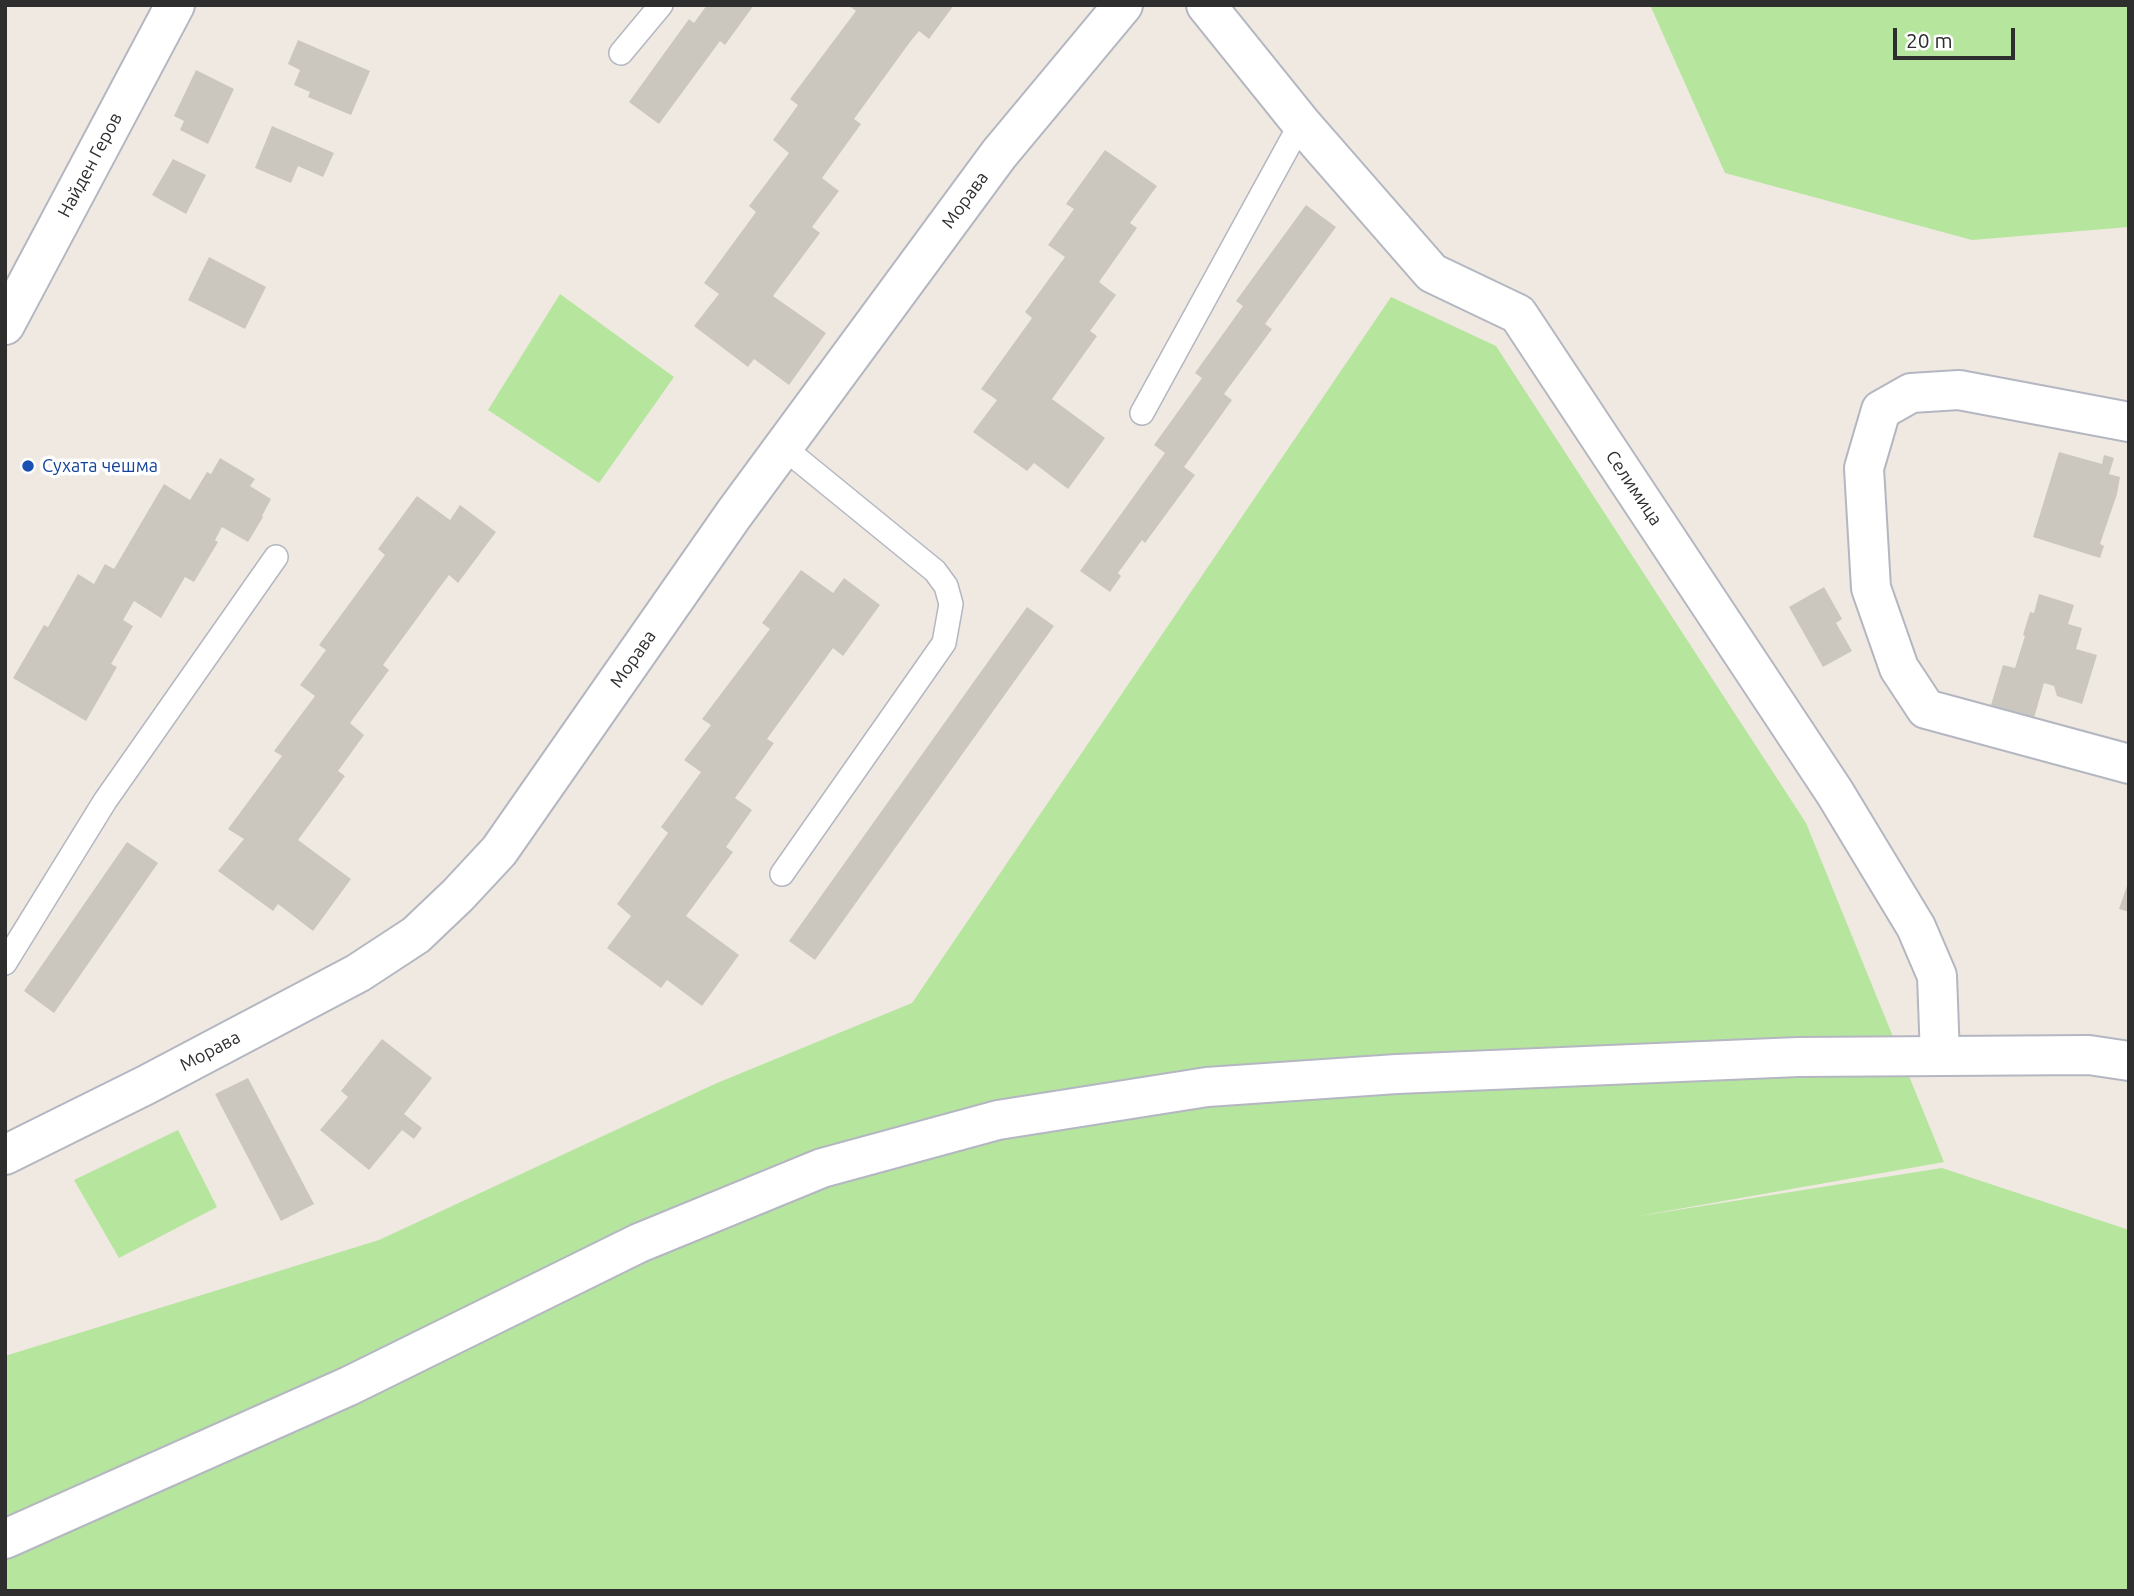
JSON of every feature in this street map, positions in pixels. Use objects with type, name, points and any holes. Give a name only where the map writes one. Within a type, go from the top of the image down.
[{"type":"street","name":"Найден Геров","points":[[5,325],[175,5]]},
{"type":"street","name":"Морава","points":[[5,1155],[146,1085],[346,979],[416,935],[458,895],[499,851],[734,514],[999,154],[1123,5]]},
{"type":"street","name":"Селимица","points":[[1206,5],[1301,123],[1432,273],[1518,314],[1835,793],[1916,928],[1937,976],[1940,1056]]},
{"type":"street","points":[[2129,422],[1959,390],[1911,393],[1881,410],[1864,468],[1871,588],[1899,667],[1926,709],[2129,764]]},
{"type":"street","points":[[5,1539],[349,1386],[639,1243],[822,1168],[998,1120],[1207,1087],[1397,1074],[1784,1058],[2089,1055],[2129,1061]]},
{"type":"lane","points":[[621,53],[661,5]]},
{"type":"lane","points":[[1142,412],[1301,123]]},
{"type":"lane","points":[[782,874],[944,643],[951,604],[946,586],[935,571],[783,447]]},
{"type":"lane","points":[[5,963],[105,801],[276,557]]},
{"type":"green space","points":[[1650,5],[2129,5],[2129,227],[1972,240],[1725,173]]},
{"type":"green space","points":[[560,294],[674,377],[599,483],[488,410]]},
{"type":"green space","points":[[1391,297],[1496,346],[1806,823],[1944,1162],[1633,1217],[1942,1168],[2129,1230],[2129,1591],[5,1591],[5,1356],[379,1240],[717,1083],[912,1003]]},
{"type":"green space","points":[[178,1130],[217,1207],[119,1258],[74,1180]]},
{"type":"building","points":[[707,5],[754,5],[725,45],[720,41],[659,124],[629,102],[689,19],[694,23]]},
{"type":"building","points":[[848,5],[954,5],[929,39],[919,31],[910,42],[854,119],[861,124],[822,178],[839,191],[812,227],[820,233],[773,296],[826,333],[789,385],[754,359],[748,367],[694,326],[719,294],[704,283],[756,212],[749,206],[789,153],[773,140],[798,105],[790,99],[856,11]]},
{"type":"building","points":[[298,40],[370,71],[351,115],[308,97],[310,92],[294,85],[300,70],[288,64]]},
{"type":"building","points":[[196,70],[234,89],[208,144],[180,130],[184,121],[174,116]]},
{"type":"building","points":[[272,126],[334,153],[323,177],[298,166],[291,183],[255,168]]},
{"type":"building","points":[[1105,150],[1157,186],[1130,223],[1137,228],[1099,282],[1116,295],[1090,331],[1097,336],[1052,399],[1105,438],[1068,489],[1034,463],[1027,471],[973,432],[997,400],[981,389],[1032,318],[1025,312],[1065,257],[1048,245],[1074,209],[1066,204]]},
{"type":"building","points":[[173,159],[206,175],[186,214],[152,195]]},
{"type":"building","points":[[1306,205],[1336,227],[1265,324],[1272,329],[1224,394],[1232,400],[1184,467],[1195,475],[1145,543],[1142,540],[1118,573],[1121,576],[1110,592],[1080,571],[1165,453],[1154,445],[1202,378],[1195,373],[1243,306],[1236,301]]},
{"type":"building","points":[[209,257],[266,287],[245,329],[188,300]]},
{"type":"building","points":[[2059,452],[2102,464],[2104,455],[2114,458],[2109,474],[2120,477],[2100,544],[2104,546],[2100,558],[2033,537]]},
{"type":"building","points":[[220,458],[255,479],[250,486],[271,499],[263,517],[248,542],[222,527],[215,540],[218,542],[194,582],[185,577],[161,618],[134,601],[123,620],[133,626],[111,664],[117,667],[86,721],[13,678],[44,625],[48,627],[78,574],[94,584],[105,564],[114,569],[164,484],[190,500],[207,472],[211,474]]},
{"type":"building","points":[[417,496],[450,520],[460,505],[496,532],[458,583],[449,575],[383,665],[389,670],[350,723],[364,735],[338,771],[345,776],[298,840],[351,879],[313,931],[278,904],[273,911],[218,871],[244,839],[228,829],[282,756],[274,751],[315,696],[300,685],[326,650],[319,645],[385,555],[378,549]]},
{"type":"building","points":[[801,570],[833,593],[844,578],[880,605],[843,656],[833,648],[767,739],[774,743],[735,798],[752,810],[726,847],[733,852],[686,916],[739,955],[702,1006],[667,980],[661,988],[607,948],[631,916],[617,904],[668,833],[661,827],[701,772],[684,760],[711,725],[702,719],[770,629],[762,623]]},
{"type":"building","points":[[1824,587],[1842,619],[1836,623],[1852,651],[1823,667],[1789,607]]},
{"type":"building","points":[[2039,594],[2074,605],[2068,624],[2082,628],[2076,649],[2097,655],[2082,704],[2057,696],[2054,686],[2044,683],[2034,718],[1991,705],[2003,665],[2015,668],[2030,612],[2034,613]]},
{"type":"building","points":[[1027,607],[1054,626],[815,960],[789,941]]},
{"type":"building","points":[[127,842],[158,863],[54,1013],[24,991]]},
{"type":"building","points":[[2129,883],[2129,912],[2119,909]]},
{"type":"building","points":[[382,1039],[432,1078],[404,1114],[422,1128],[414,1139],[402,1130],[369,1170],[320,1130],[348,1097],[341,1091]]},
{"type":"building","points":[[248,1078],[314,1204],[281,1221],[215,1094]]},
{"type":"place","name":"Сухата чешма","points":[[28,466]]}]
